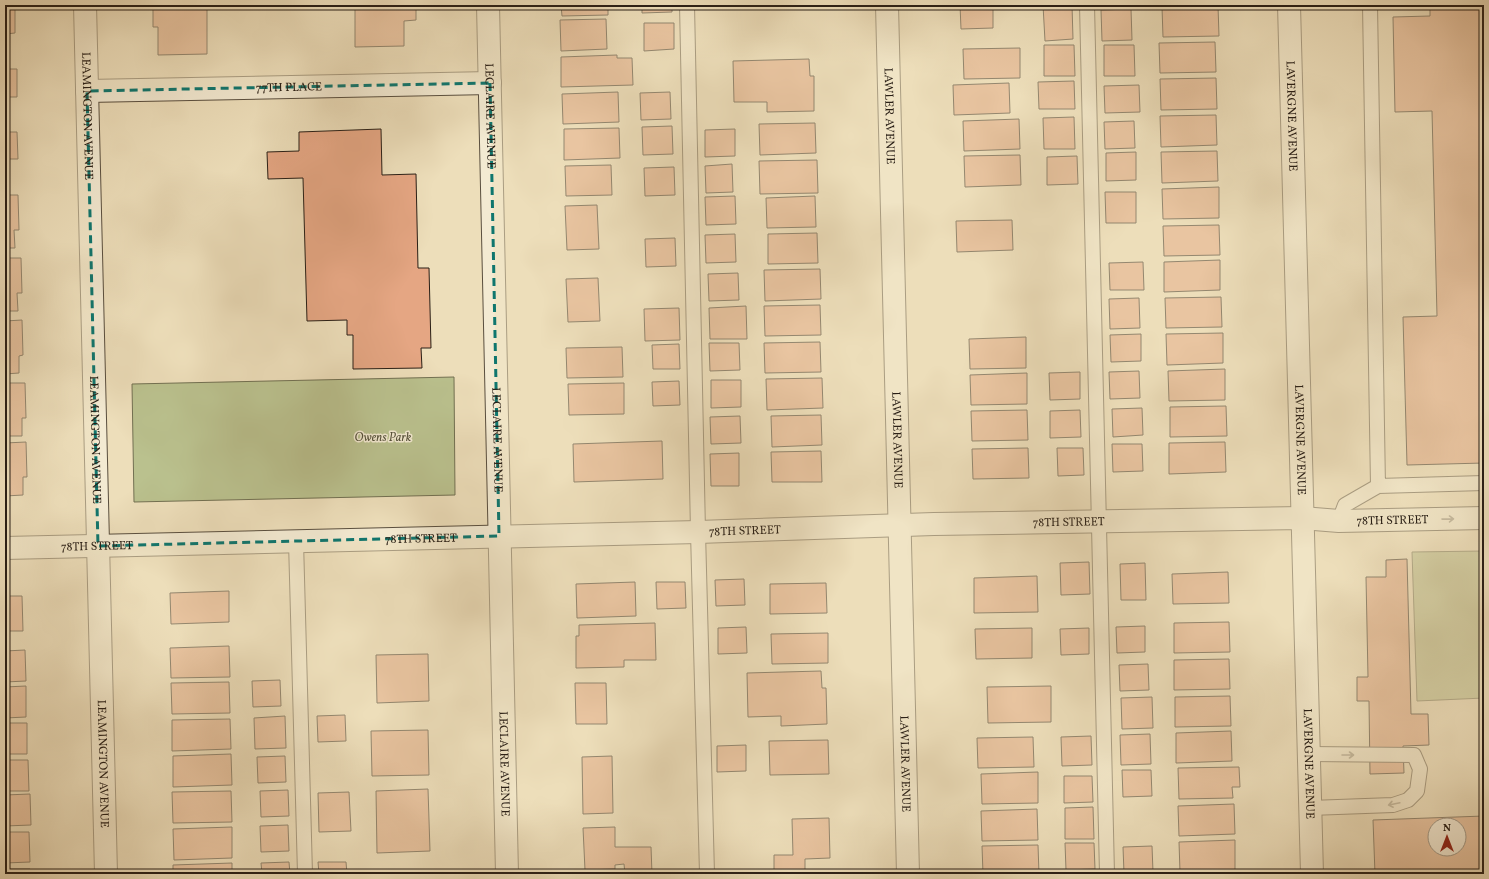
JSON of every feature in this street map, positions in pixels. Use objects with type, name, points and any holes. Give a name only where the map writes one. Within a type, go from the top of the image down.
[{"type":"street","name":"LEAMINGTON AVENUE","points":[[85,5],[106,874]]},
{"type":"street","name":"LECLAIRE AVENUE","points":[[488,5],[507,874]]},
{"type":"street","name":"LAWLER AVENUE","points":[[887,5],[908,874]]},
{"type":"street","name":"LAVERGNE AVENUE","points":[[1289,5],[1312,874]]},
{"type":"street","name":"77TH PLACE","points":[[87,91],[490,83]]},
{"type":"street","name":"78TH STREET","points":[[5,548],[1099,521],[1302,518],[1339,521],[1484,518]]},
{"type":"lane","points":[[687,5],[707,874]]},
{"type":"lane","points":[[1088,5],[1107,874]]},
{"type":"lane","points":[[1370,5],[1378,486]]},
{"type":"lane","points":[[1339,521],[1345,505],[1378,486],[1484,483]]},
{"type":"lane","points":[[296,541],[304,874]]},
{"type":"lane","points":[[1309,754],[1414,755],[1420,769],[1417,790],[1408,800],[1403,802],[1393,805],[1310,808]]},
{"type":"highlighted area","points":[[490,83],[499,536],[98,546],[87,91]]},
{"type":"green space","name":"Owens Park","points":[[454,377],[455,495],[134,502],[132,384]]},
{"type":"green space","points":[[1484,551],[1484,698],[1417,701],[1412,552]]},
{"type":"building","points":[[153,5],[207,5],[207,54],[158,55],[158,27],[153,27]]},
{"type":"building","points":[[355,5],[416,5],[416,20],[404,21],[404,46],[355,47]]},
{"type":"building","points":[[561,5],[608,5],[608,15],[562,16]]},
{"type":"building","points":[[642,5],[672,5],[672,12],[642,13]]},
{"type":"building","points":[[960,5],[993,5],[993,28],[961,29]]},
{"type":"building","points":[[1043,5],[1072,5],[1073,39],[1045,41]]},
{"type":"building","points":[[1430,5],[1484,5],[1484,463],[1407,465],[1403,317],[1437,316],[1432,111],[1395,112],[1393,17],[1430,16]]},
{"type":"building","points":[[5,6],[15,6],[15,33],[5,34]]},
{"type":"building","points":[[1218,6],[1219,36],[1163,37],[1162,7]]},
{"type":"building","points":[[1131,9],[1132,40],[1102,41],[1101,10]]},
{"type":"building","points":[[606,19],[607,49],[561,51],[560,20]]},
{"type":"building","points":[[644,23],[674,23],[674,49],[644,51]]},
{"type":"building","points":[[1215,42],[1216,72],[1160,73],[1159,43]]},
{"type":"building","points":[[1044,45],[1074,45],[1075,76],[1044,76]]},
{"type":"building","points":[[1104,45],[1134,45],[1135,76],[1104,76]]},
{"type":"building","points":[[1020,48],[1020,78],[964,79],[963,49]]},
{"type":"building","points":[[617,55],[617,58],[632,58],[633,85],[561,87],[561,57]]},
{"type":"building","points":[[809,59],[810,76],[814,76],[814,111],[767,112],[767,102],[734,102],[733,61]]},
{"type":"building","points":[[5,69],[17,69],[17,97],[5,97]]},
{"type":"building","points":[[1216,78],[1217,109],[1161,110],[1160,79]]},
{"type":"building","points":[[1074,81],[1075,109],[1039,109],[1038,82]]},
{"type":"building","points":[[1009,83],[1010,113],[954,115],[953,85]]},
{"type":"building","points":[[1139,85],[1140,112],[1105,113],[1104,86]]},
{"type":"building","points":[[618,92],[619,122],[563,124],[562,94]]},
{"type":"building","points":[[670,92],[671,119],[641,120],[640,93]]},
{"type":"building","points":[[1216,115],[1217,145],[1161,147],[1160,116]]},
{"type":"building","points":[[1074,117],[1075,149],[1044,149],[1043,118]]},
{"type":"building","points":[[1019,119],[1020,149],[964,151],[963,121]]},
{"type":"building","points":[[1134,121],[1135,148],[1105,149],[1104,122]]},
{"type":"building","points":[[815,123],[816,153],[760,155],[759,124]]},
{"type":"building","points":[[672,126],[673,154],[643,155],[642,127]]},
{"type":"building","points":[[619,128],[620,158],[564,160],[564,129]]},
{"type":"building","points":[[381,129],[382,175],[416,174],[418,268],[429,268],[431,348],[421,348],[422,368],[353,369],[353,335],[347,335],[347,320],[307,321],[303,178],[268,179],[267,152],[299,151],[299,132]]},
{"type":"building","points":[[735,129],[735,156],[705,157],[705,130]]},
{"type":"building","points":[[5,132],[17,132],[18,159],[5,159]]},
{"type":"building","points":[[1217,151],[1218,181],[1162,183],[1161,152]]},
{"type":"building","points":[[1136,152],[1136,180],[1106,181],[1106,153]]},
{"type":"building","points":[[1020,155],[1021,185],[965,187],[964,156]]},
{"type":"building","points":[[1077,156],[1078,184],[1047,185],[1047,157]]},
{"type":"building","points":[[817,160],[818,193],[760,194],[759,161]]},
{"type":"building","points":[[732,164],[733,192],[706,193],[705,166]]},
{"type":"building","points":[[611,165],[612,195],[566,196],[565,166]]},
{"type":"building","points":[[674,167],[675,195],[645,196],[644,168]]},
{"type":"building","points":[[1219,187],[1219,218],[1163,219],[1162,189]]},
{"type":"building","points":[[1105,192],[1136,192],[1136,223],[1106,223]]},
{"type":"building","points":[[5,195],[18,195],[19,230],[14,230],[15,248],[5,248]]},
{"type":"building","points":[[735,196],[736,224],[706,225],[705,197]]},
{"type":"building","points":[[815,196],[816,227],[767,228],[766,198]]},
{"type":"building","points":[[597,205],[599,249],[567,250],[565,206]]},
{"type":"building","points":[[1012,220],[1013,250],[957,252],[956,221]]},
{"type":"building","points":[[1219,225],[1220,255],[1164,256],[1163,226]]},
{"type":"building","points":[[817,233],[818,263],[768,264],[768,234]]},
{"type":"building","points":[[735,234],[736,262],[706,263],[705,235]]},
{"type":"building","points":[[675,238],[676,266],[646,267],[645,239]]},
{"type":"building","points":[[5,258],[21,258],[22,293],[17,293],[18,311],[5,311]]},
{"type":"building","points":[[1220,260],[1220,290],[1164,292],[1164,262]]},
{"type":"building","points":[[1143,262],[1144,290],[1110,290],[1109,263]]},
{"type":"building","points":[[820,269],[821,299],[765,301],[764,270]]},
{"type":"building","points":[[738,273],[739,300],[709,301],[708,274]]},
{"type":"building","points":[[598,278],[600,321],[568,322],[566,279]]},
{"type":"building","points":[[1221,297],[1222,327],[1166,328],[1165,298]]},
{"type":"building","points":[[1139,298],[1140,328],[1110,329],[1109,299]]},
{"type":"building","points":[[820,305],[821,335],[765,336],[764,306]]},
{"type":"building","points":[[746,306],[747,339],[710,339],[709,308]]},
{"type":"building","points":[[679,308],[680,340],[645,341],[644,309]]},
{"type":"building","points":[[22,320],[23,355],[19,356],[19,373],[5,374],[5,321]]},
{"type":"building","points":[[1223,333],[1223,363],[1167,365],[1166,334]]},
{"type":"building","points":[[1141,334],[1141,361],[1111,362],[1110,335]]},
{"type":"building","points":[[1026,337],[1026,368],[970,369],[969,339]]},
{"type":"building","points":[[820,342],[821,372],[765,373],[764,343]]},
{"type":"building","points":[[709,343],[739,343],[740,370],[710,371]]},
{"type":"building","points":[[679,344],[680,369],[653,369],[652,345]]},
{"type":"building","points":[[622,347],[623,377],[567,378],[566,348]]},
{"type":"building","points":[[1225,369],[1225,400],[1169,401],[1168,371]]},
{"type":"building","points":[[1139,371],[1140,398],[1110,399],[1109,372]]},
{"type":"building","points":[[1080,372],[1080,399],[1050,400],[1049,373]]},
{"type":"building","points":[[1027,373],[1027,404],[971,405],[970,375]]},
{"type":"building","points":[[822,378],[823,408],[767,410],[766,379]]},
{"type":"building","points":[[711,380],[741,380],[741,407],[711,408]]},
{"type":"building","points":[[679,381],[680,405],[653,406],[652,382]]},
{"type":"building","points":[[5,383],[25,383],[26,418],[22,418],[22,436],[5,436]]},
{"type":"building","points":[[624,383],[624,414],[569,415],[568,384]]},
{"type":"building","points":[[1226,406],[1227,436],[1170,437],[1170,407]]},
{"type":"building","points":[[1142,408],[1143,435],[1113,437],[1112,409]]},
{"type":"building","points":[[1027,410],[1028,440],[972,441],[971,411]]},
{"type":"building","points":[[1080,410],[1081,437],[1050,438],[1050,411]]},
{"type":"building","points":[[821,415],[822,445],[772,447],[771,416]]},
{"type":"building","points":[[740,416],[741,443],[711,444],[710,417]]},
{"type":"building","points":[[662,441],[663,479],[574,482],[573,444]]},
{"type":"building","points":[[26,442],[27,477],[23,477],[23,495],[5,496],[5,443]]},
{"type":"building","points":[[1225,442],[1226,472],[1169,474],[1169,443]]},
{"type":"building","points":[[1112,444],[1142,444],[1143,471],[1113,472]]},
{"type":"building","points":[[1028,448],[1029,478],[973,479],[972,449]]},
{"type":"building","points":[[1057,448],[1083,448],[1084,475],[1058,476]]},
{"type":"building","points":[[821,451],[822,482],[772,482],[771,452]]},
{"type":"building","points":[[739,453],[739,486],[711,486],[710,454]]},
{"type":"building","points":[[1407,559],[1411,714],[1428,714],[1429,745],[1403,746],[1404,773],[1370,774],[1369,701],[1357,701],[1357,677],[1368,677],[1366,577],[1386,577],[1386,560]]},
{"type":"building","points":[[1089,562],[1090,594],[1061,595],[1060,563]]},
{"type":"building","points":[[1145,563],[1146,600],[1121,600],[1120,564]]},
{"type":"building","points":[[1228,572],[1229,603],[1173,604],[1172,574]]},
{"type":"building","points":[[1037,576],[1038,612],[974,613],[974,578]]},
{"type":"building","points":[[744,579],[745,605],[716,606],[715,580]]},
{"type":"building","points":[[635,582],[636,616],[577,618],[576,584]]},
{"type":"building","points":[[656,582],[685,582],[686,608],[657,609]]},
{"type":"building","points":[[826,583],[827,613],[770,614],[770,584]]},
{"type":"building","points":[[229,591],[229,622],[171,624],[170,593]]},
{"type":"building","points":[[5,596],[22,596],[23,631],[5,631]]},
{"type":"building","points":[[1229,622],[1230,652],[1174,653],[1174,623]]},
{"type":"building","points":[[655,623],[656,660],[624,660],[624,667],[576,668],[576,636],[579,636],[579,625]]},
{"type":"building","points":[[1145,626],[1145,652],[1117,653],[1116,627]]},
{"type":"building","points":[[746,627],[747,653],[718,654],[718,628]]},
{"type":"building","points":[[1032,628],[1032,658],[976,659],[975,629]]},
{"type":"building","points":[[1089,628],[1089,654],[1061,655],[1060,629]]},
{"type":"building","points":[[828,633],[828,663],[772,664],[771,634]]},
{"type":"building","points":[[229,646],[230,677],[171,678],[170,648]]},
{"type":"building","points":[[25,650],[26,681],[5,682],[5,651]]},
{"type":"building","points":[[428,654],[429,701],[377,703],[376,655]]},
{"type":"building","points":[[1229,659],[1230,689],[1174,690],[1174,660]]},
{"type":"building","points":[[1148,664],[1149,690],[1120,691],[1119,665]]},
{"type":"building","points":[[821,671],[822,688],[826,688],[827,724],[781,726],[781,716],[748,717],[747,673]]},
{"type":"building","points":[[280,680],[281,706],[253,707],[252,681]]},
{"type":"building","points":[[229,682],[230,713],[172,714],[171,683]]},
{"type":"building","points":[[575,683],[606,683],[607,724],[576,724]]},
{"type":"building","points":[[26,686],[26,717],[5,718],[5,687]]},
{"type":"building","points":[[1051,686],[1051,722],[988,723],[987,687]]},
{"type":"building","points":[[1230,696],[1231,726],[1175,727],[1175,697]]},
{"type":"building","points":[[1152,697],[1153,728],[1122,729],[1121,698]]},
{"type":"building","points":[[345,715],[346,741],[318,742],[317,716]]},
{"type":"building","points":[[285,716],[286,748],[255,749],[254,718]]},
{"type":"building","points":[[230,719],[231,749],[172,751],[172,720]]},
{"type":"building","points":[[5,723],[27,723],[27,754],[5,754]]},
{"type":"building","points":[[428,730],[429,775],[372,776],[371,731]]},
{"type":"building","points":[[1231,731],[1232,761],[1176,763],[1176,733]]},
{"type":"building","points":[[1150,734],[1151,764],[1121,765],[1120,735]]},
{"type":"building","points":[[1091,736],[1092,765],[1062,766],[1061,737]]},
{"type":"building","points":[[1033,737],[1034,767],[978,768],[977,738]]},
{"type":"building","points":[[828,740],[829,774],[770,775],[769,741]]},
{"type":"building","points":[[746,745],[746,771],[717,772],[717,746]]},
{"type":"building","points":[[231,754],[232,785],[173,787],[173,756]]},
{"type":"building","points":[[285,756],[286,782],[258,783],[257,757]]},
{"type":"building","points":[[612,756],[613,813],[583,814],[582,757]]},
{"type":"building","points":[[5,760],[28,760],[29,791],[5,791]]},
{"type":"building","points":[[1239,767],[1240,787],[1232,787],[1233,798],[1179,799],[1178,768]]},
{"type":"building","points":[[1122,770],[1151,770],[1152,796],[1123,797]]},
{"type":"building","points":[[1038,772],[1038,803],[982,804],[981,774]]},
{"type":"building","points":[[1064,776],[1092,776],[1093,802],[1064,803]]},
{"type":"building","points":[[428,789],[430,851],[377,853],[376,791]]},
{"type":"building","points":[[288,790],[289,816],[261,817],[260,791]]},
{"type":"building","points":[[231,791],[232,822],[173,823],[172,792]]},
{"type":"building","points":[[349,792],[351,831],[319,832],[318,793]]},
{"type":"building","points":[[30,794],[31,825],[5,826],[5,795]]},
{"type":"building","points":[[1234,804],[1235,834],[1179,836],[1178,806]]},
{"type":"building","points":[[1093,807],[1094,839],[1065,839],[1065,808]]},
{"type":"building","points":[[1037,809],[1038,840],[982,841],[981,811]]},
{"type":"building","points":[[1484,816],[1484,874],[1375,874],[1373,820],[1427,818],[1427,857],[1467,857],[1467,817],[1456,817]]},
{"type":"building","points":[[829,818],[830,858],[805,859],[805,874],[774,874],[774,855],[793,855],[792,819]]},
{"type":"building","points":[[288,825],[289,851],[261,852],[260,826]]},
{"type":"building","points":[[232,827],[232,858],[174,860],[173,829]]},
{"type":"building","points":[[615,827],[615,847],[651,847],[652,874],[625,874],[624,864],[615,865],[615,869],[585,870],[583,828]]},
{"type":"building","points":[[5,832],[29,832],[30,862],[5,863]]},
{"type":"building","points":[[1235,840],[1235,870],[1180,872],[1179,842]]},
{"type":"building","points":[[1065,843],[1094,843],[1095,869],[1066,870]]},
{"type":"building","points":[[1038,845],[1039,874],[983,874],[982,846]]},
{"type":"building","points":[[1152,846],[1153,872],[1124,873],[1123,847]]},
{"type":"building","points":[[289,862],[290,874],[262,874],[261,863]]},
{"type":"building","points":[[318,862],[346,862],[347,874],[319,874]]},
{"type":"building","points":[[232,863],[232,874],[173,874],[173,865]]},
{"type":"building","points":[[5,869],[30,869],[31,874],[5,874]]},
{"type":"building","points":[[431,871],[431,874],[379,874],[379,873]]}]
